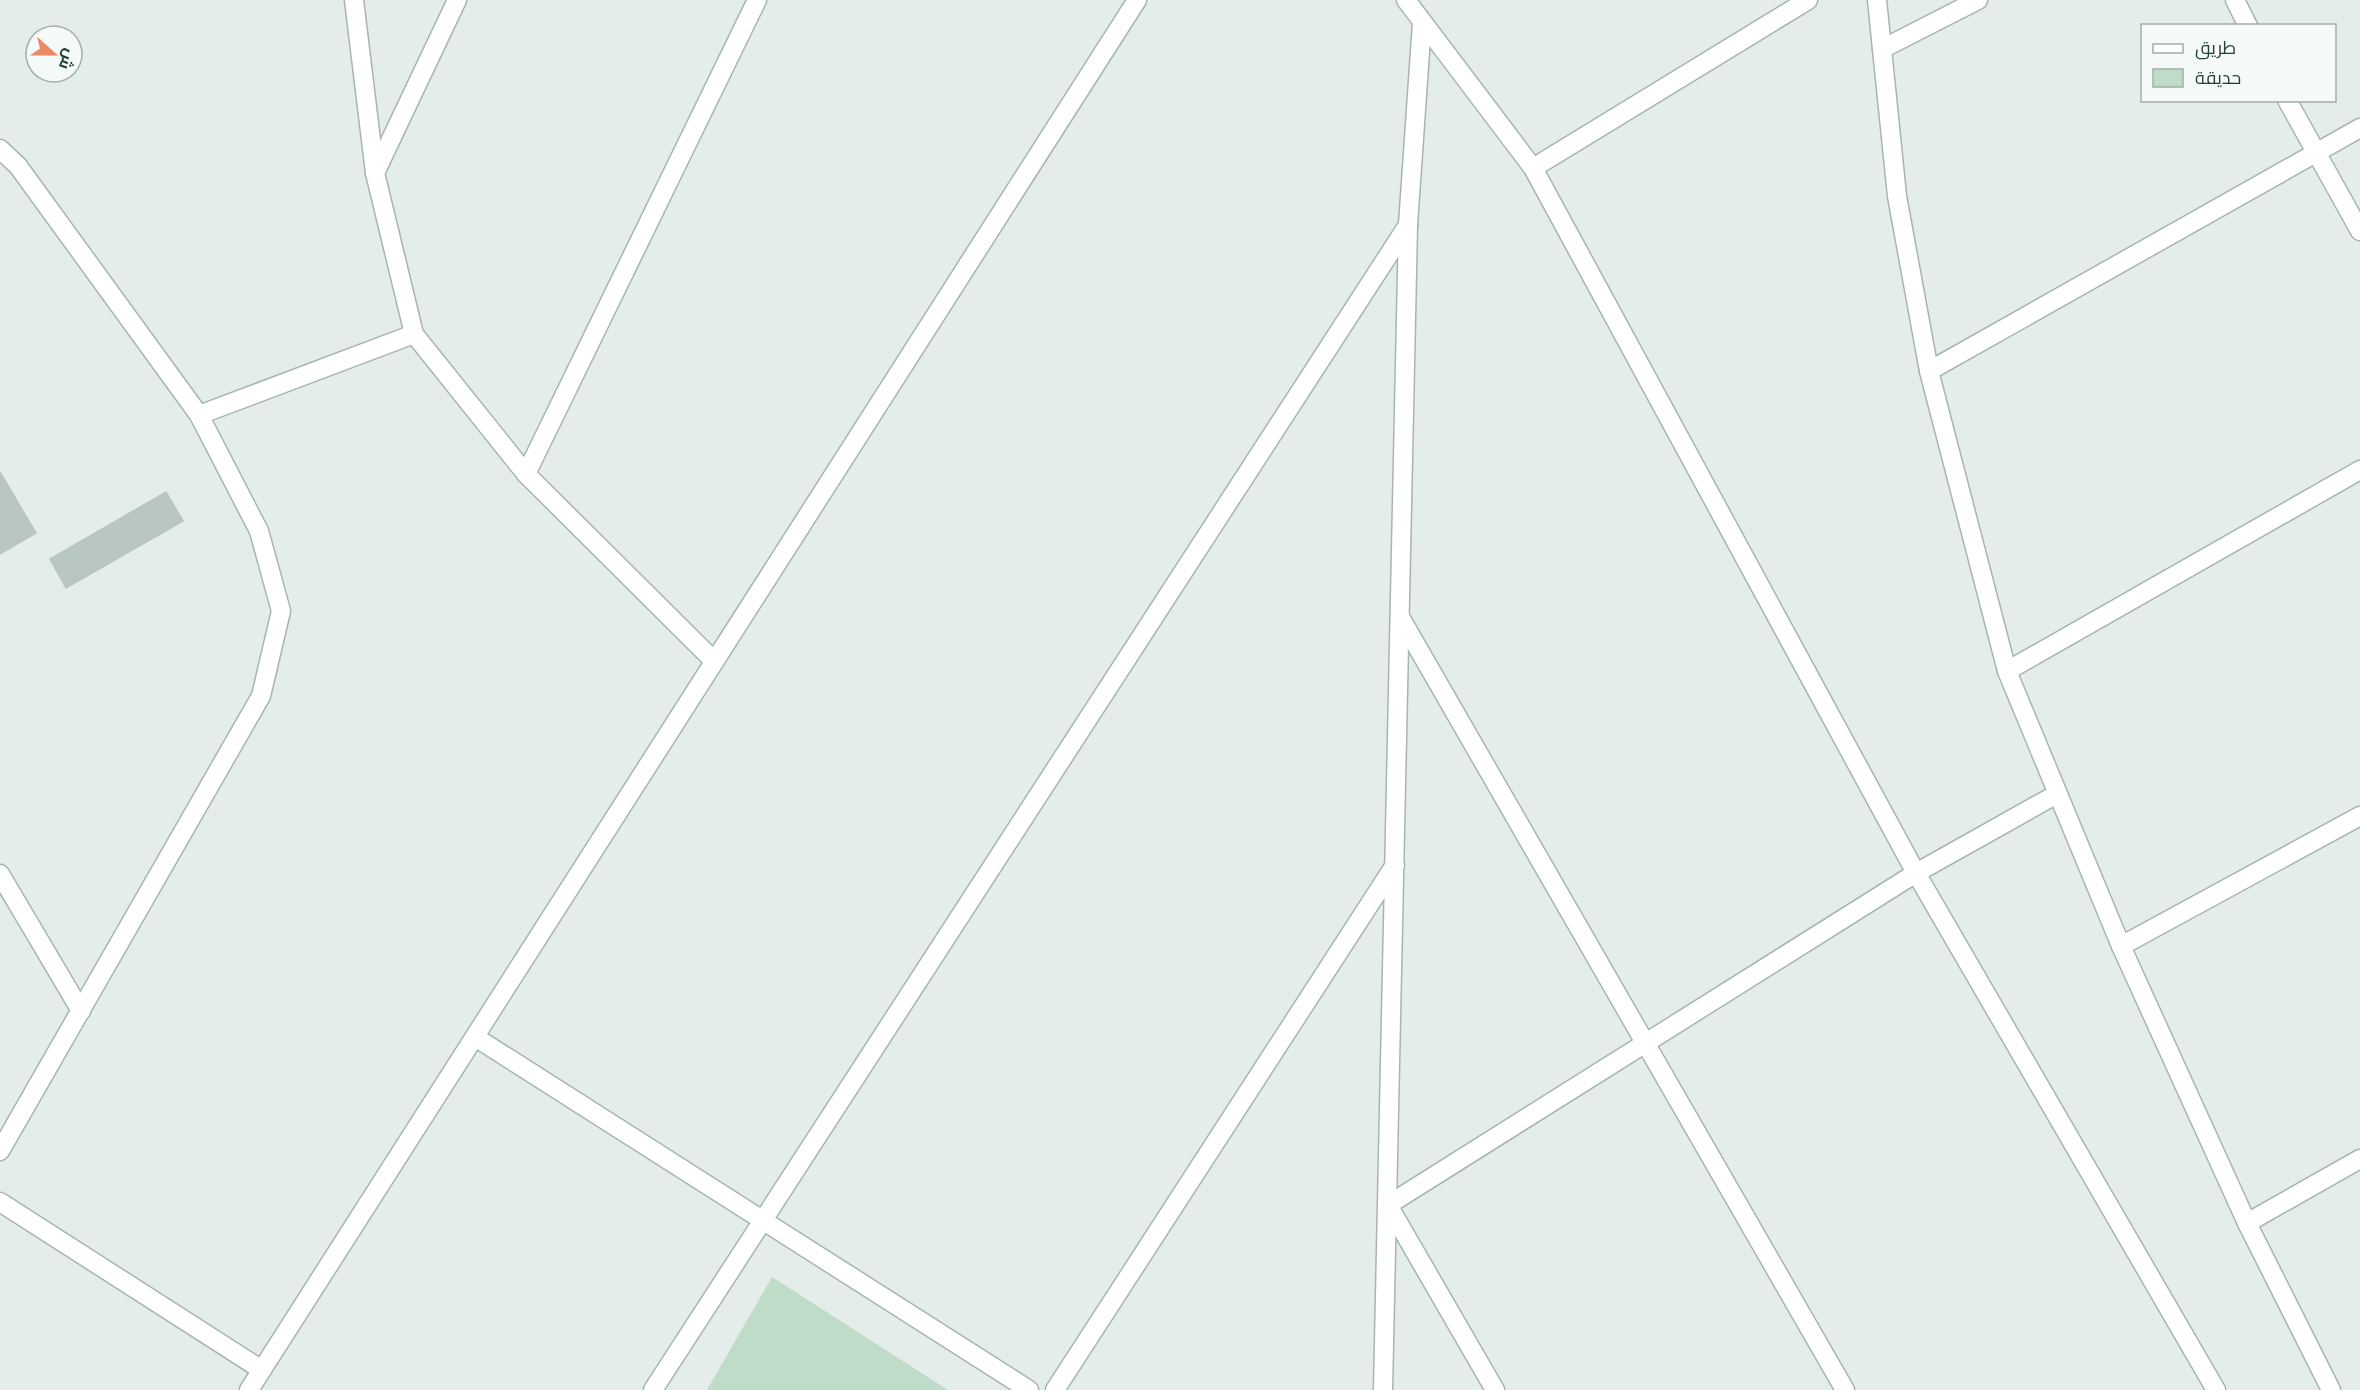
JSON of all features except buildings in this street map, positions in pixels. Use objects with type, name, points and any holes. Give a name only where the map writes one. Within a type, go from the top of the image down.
[{"type":"street","points":[[354,0],[375,173],[414,334],[526,474],[713,660]]},
{"type":"street","points":[[375,173],[457,0]]},
{"type":"street","points":[[526,474],[758,0]]},
{"type":"street","points":[[249,1390],[713,660],[1137,0]]},
{"type":"street","points":[[1406,0],[1533,168],[1916,873],[2216,1390]]},
{"type":"street","points":[[1533,168],[1808,0]]},
{"type":"street","points":[[1877,0],[1897,196],[1929,371],[2007,671],[2121,946],[2247,1223],[2331,1390]]},
{"type":"street","points":[[1882,49],[1978,0]]},
{"type":"street","points":[[2235,0],[2247,24]]},
{"type":"street","points":[[1383,1390],[1408,225],[1422,23]]},
{"type":"street","points":[[2288,102],[2360,231]]},
{"type":"street","points":[[1929,371],[2360,128]]},
{"type":"street","points":[[0,149],[18,166],[199,415],[259,531],[281,611],[261,696],[0,1151]]},
{"type":"street","points":[[653,1390],[1408,225]]},
{"type":"street","points":[[199,415],[414,334]]},
{"type":"street","points":[[2007,671],[2360,470]]},
{"type":"street","points":[[1400,617],[1845,1390]]},
{"type":"street","points":[[1388,1205],[1916,873],[2057,794]]},
{"type":"street","points":[[2121,946],[2360,816]]},
{"type":"street","points":[[1055,1390],[1395,865]]},
{"type":"street","points":[[0,874],[81,1011]]},
{"type":"street","points":[[475,1037],[1029,1390]]},
{"type":"street","points":[[2247,1223],[2360,1159]]},
{"type":"street","points":[[0,1202],[262,1370]]},
{"type":"street","points":[[1388,1205],[1495,1390]]},
{"type":"green space","points":[[772,1277],[948,1390],[707,1390]]}]
